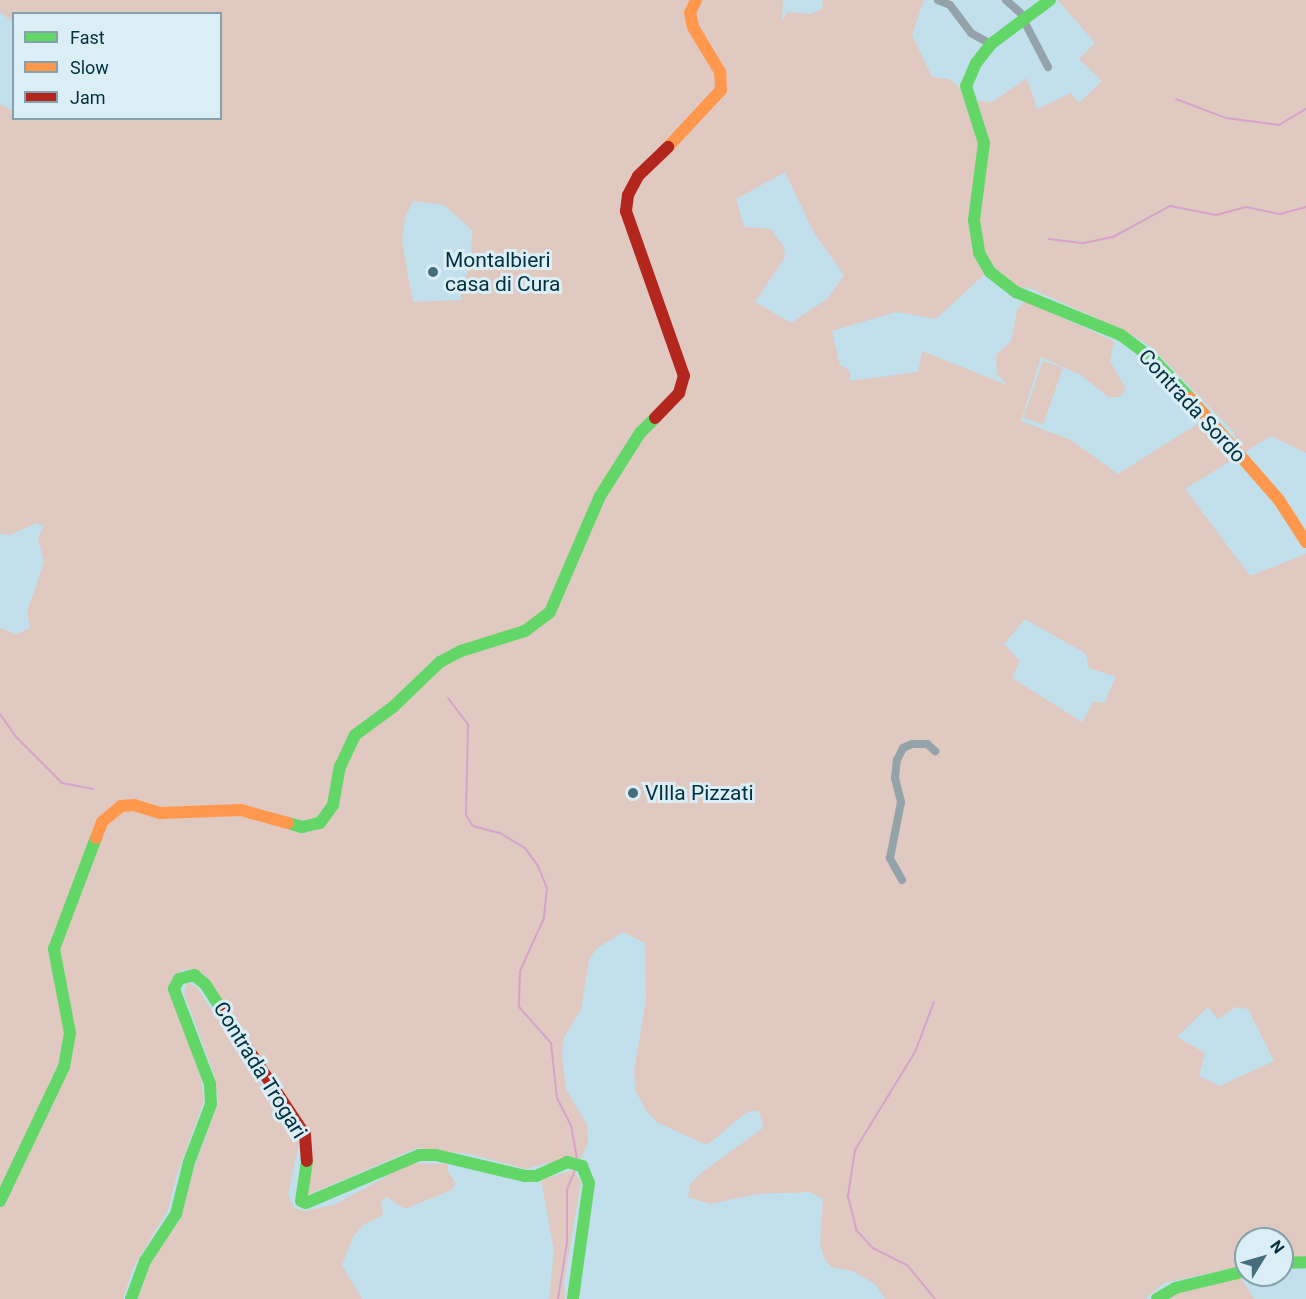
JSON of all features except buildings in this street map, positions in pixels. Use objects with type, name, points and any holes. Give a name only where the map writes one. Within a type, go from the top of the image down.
[{"type":"street","points":[[0,1201],[64,1067],[70,1033],[54,949],[102,822],[121,806],[134,805],[161,813],[241,810],[302,827],[320,824],[333,805],[340,766],[355,735],[364,725],[393,707],[440,662],[461,651],[525,631],[550,612],[600,496],[617,467],[640,433],[679,393],[684,376],[680,357],[626,211],[628,195],[638,176],[709,107],[721,90],[720,72],[693,27],[690,13],[696,0]]},
{"type":"street","points":[[938,0],[950,5],[971,33],[991,44],[1050,0]]},
{"type":"street","points":[[1006,0],[1025,20],[1048,67]]},
{"type":"street","name":"Contrada Sordo","points":[[991,44],[976,63],[966,86],[983,138],[974,234],[986,266],[1016,292],[1121,335],[1152,358],[1235,446],[1279,500],[1306,542]]},
{"type":"street","points":[[902,880],[890,858],[901,802],[895,778],[897,760],[903,748],[912,744],[927,744],[935,751]]},
{"type":"street","name":"Contrada Trogari","points":[[131,1299],[146,1261],[176,1214],[189,1162],[211,1104],[210,1084],[174,989],[179,978],[194,975],[204,984],[305,1135],[308,1151],[301,1201],[336,1191],[418,1155],[436,1155],[525,1176],[573,1162],[582,1166],[588,1177],[573,1299]]},
{"type":"street","points":[[1156,1299],[1175,1288],[1234,1274]]},
{"type":"shaded area","points":[[0,0],[783,0],[782,21],[788,12],[810,14],[822,9],[823,0],[924,0],[912,35],[932,77],[949,79],[976,101],[992,102],[1027,78],[1037,109],[1071,93],[1079,103],[1102,81],[1079,59],[1095,43],[1058,0],[1306,0],[1306,453],[1271,436],[1185,489],[1250,576],[1306,554],[1306,1259],[1294,1260],[1294,1227],[1234,1227],[1234,1268],[1164,1283],[1145,1299],[885,1299],[875,1284],[852,1271],[831,1267],[824,1258],[820,1244],[823,1199],[810,1192],[757,1194],[710,1204],[688,1197],[690,1184],[700,1174],[763,1128],[761,1118],[758,1110],[747,1112],[707,1145],[658,1123],[648,1113],[636,1092],[634,1070],[646,1000],[645,943],[623,932],[596,949],[589,960],[581,1010],[564,1037],[562,1055],[566,1089],[587,1125],[588,1143],[581,1159],[571,1157],[526,1169],[470,1154],[417,1148],[303,1197],[312,1138],[206,976],[195,969],[181,970],[169,987],[201,1078],[204,1101],[176,1177],[168,1210],[133,1268],[123,1299],[0,1299],[0,628],[16,634],[30,628],[27,612],[44,562],[38,538],[44,526],[36,523],[10,535],[0,534],[0,104],[12,110],[12,120],[222,120],[222,12],[12,12],[12,21],[0,12]],"holes":[[[785,172],[814,233],[844,275],[828,298],[791,323],[755,302],[785,257],[784,247],[771,229],[744,227],[736,199]],[[413,201],[444,205],[472,230],[471,264],[461,288],[461,300],[413,302],[402,242],[405,218]],[[988,271],[1009,291],[1027,287],[1121,329],[1150,346],[1234,432],[1238,454],[1205,419],[1118,474],[1071,440],[1021,421],[1041,357],[1081,375],[1108,397],[1120,397],[1126,389],[1110,361],[1114,341],[1025,301],[1017,310],[1011,341],[996,355],[997,374],[1007,385],[922,351],[918,372],[850,381],[850,371],[840,365],[832,331],[896,312],[936,319]],[[1025,619],[1086,654],[1089,668],[1116,677],[1104,703],[1094,701],[1082,722],[1012,678],[1020,661],[1004,644]],[[1208,1007],[1218,1019],[1236,1007],[1248,1009],[1274,1061],[1220,1086],[1199,1076],[1205,1053],[1177,1037]]]},
{"type":"shaded area","points":[[1043,361],[1063,368],[1043,425],[1023,418]]},
{"type":"shaded area","points":[[187,983],[196,986],[299,1143],[288,1194],[294,1208],[305,1211],[334,1205],[411,1163],[448,1164],[448,1172],[456,1184],[452,1190],[405,1209],[387,1197],[381,1201],[383,1215],[363,1225],[353,1237],[342,1265],[362,1299],[138,1299],[151,1262],[179,1221],[189,1182],[218,1103],[214,1074],[184,993]]},
{"type":"shaded area","points":[[573,1170],[581,1182],[564,1282],[565,1299],[549,1299],[554,1251],[541,1180]]},
{"type":"shaded area","points":[[1234,1269],[1234,1287],[1247,1287],[1254,1299],[1160,1299]]},
{"type":"waterway","points":[[1176,99],[1226,118],[1279,125],[1306,109]]},
{"type":"waterway","points":[[1049,239],[1084,243],[1113,237],[1170,206],[1216,215],[1246,207],[1280,214],[1306,207]]},
{"type":"waterway","points":[[448,698],[468,725],[466,815],[473,826],[500,833],[525,848],[538,866],[547,888],[544,918],[520,971],[519,1007],[551,1043],[557,1098],[571,1125],[577,1159]]},
{"type":"waterway","points":[[0,714],[17,738],[62,783],[93,789]]},
{"type":"waterway","points":[[934,1002],[915,1052],[855,1150],[848,1196],[857,1231],[873,1248],[908,1266],[935,1299]]},
{"type":"waterway","points":[[558,1299],[567,1242],[567,1190],[575,1170]]},
{"type":"traffic: fast","points":[[1050,0],[991,44],[976,63],[966,86],[984,143],[974,220],[979,253],[990,272],[1016,292],[1121,335],[1152,358],[1190,398]]},
{"type":"traffic: fast","points":[[288,823],[302,827],[320,823],[333,805],[340,767],[355,735],[393,707],[440,662],[461,651],[525,631],[550,612],[600,496],[640,433],[655,418]]},
{"type":"traffic: fast","points":[[0,1201],[64,1067],[70,1033],[54,949],[96,838]]},
{"type":"traffic: fast","points":[[131,1299],[145,1261],[176,1214],[189,1162],[211,1104],[210,1084],[174,989],[179,979],[194,975],[205,984],[224,1013]]},
{"type":"traffic: fast","points":[[307,1161],[301,1201],[306,1203],[419,1155],[436,1155],[525,1176],[536,1176],[567,1162],[582,1166],[589,1183],[573,1299]]},
{"type":"traffic: fast","points":[[1294,1262],[1306,1262]]},
{"type":"traffic: fast","points":[[1157,1299],[1175,1288],[1234,1274]]},
{"type":"traffic: slow","points":[[668,147],[721,90],[720,72],[693,27],[690,13],[696,0]]},
{"type":"traffic: slow","points":[[1190,398],[1279,500],[1306,542]]},
{"type":"traffic: slow","points":[[96,838],[102,822],[121,806],[134,805],[161,813],[241,810],[288,823]]},
{"type":"traffic: jam","points":[[655,418],[679,393],[684,376],[626,211],[628,195],[638,176],[668,147]]},
{"type":"traffic: jam","points":[[224,1013],[305,1135],[307,1161]]},
{"type":"place","name":"Montalbieri casa di Cura","points":[[433,272]]},
{"type":"place","name":"VIlla Pizzati","points":[[633,793]]}]
